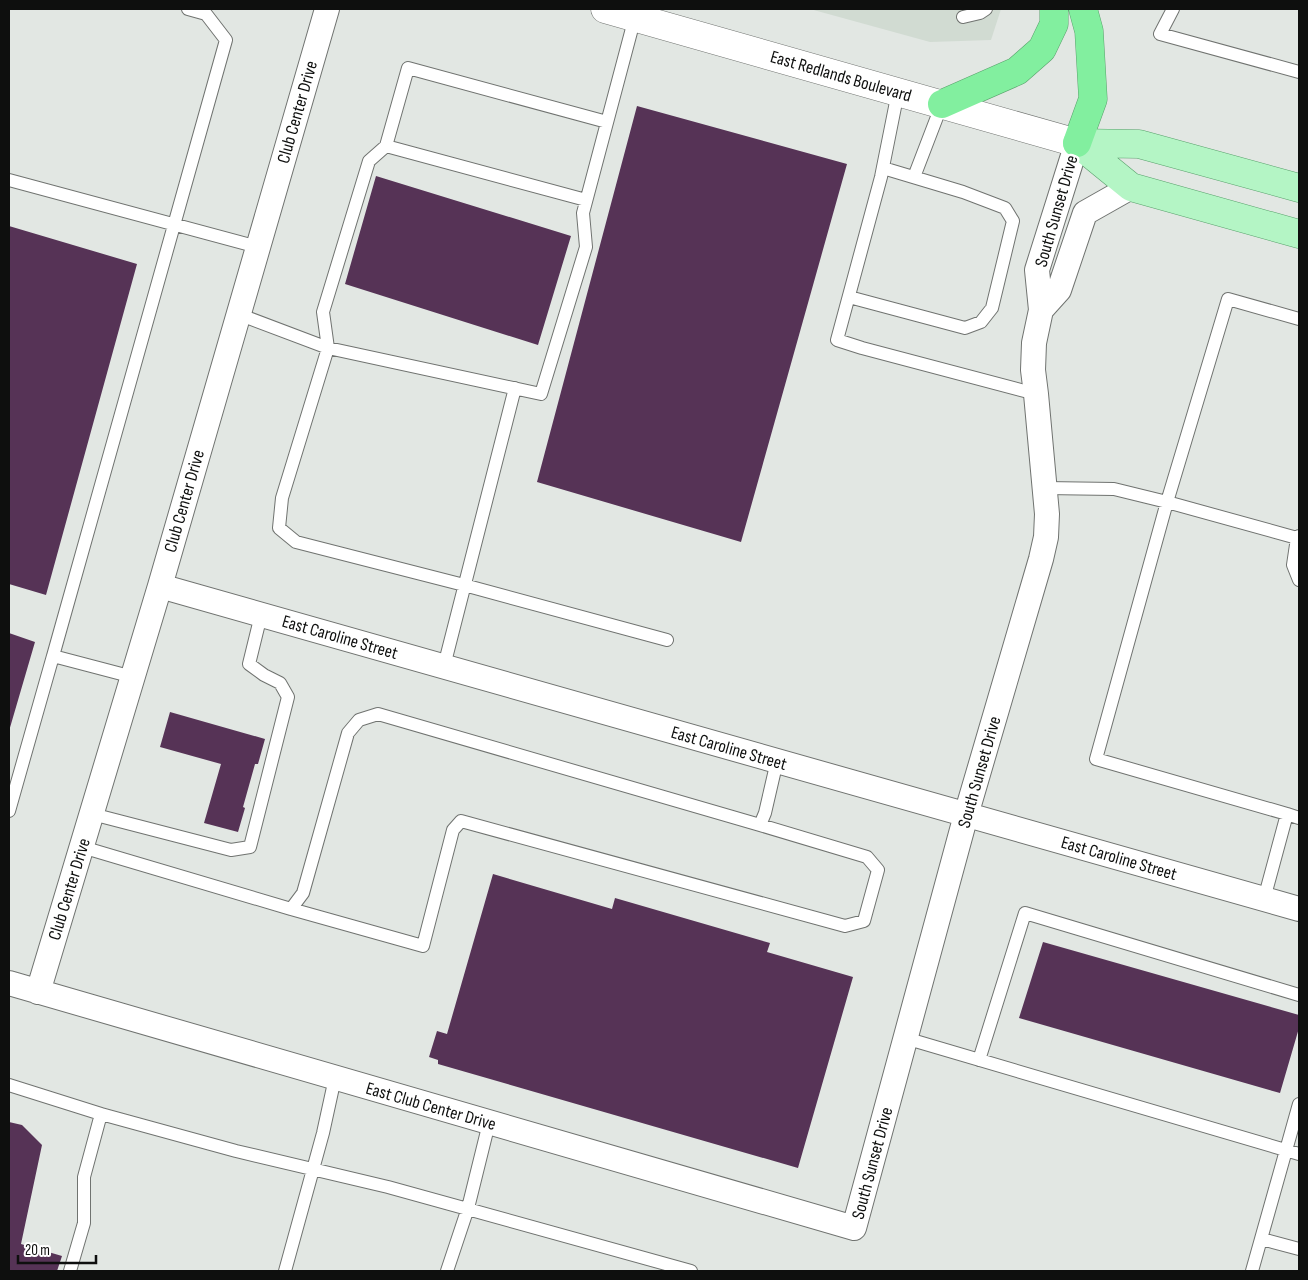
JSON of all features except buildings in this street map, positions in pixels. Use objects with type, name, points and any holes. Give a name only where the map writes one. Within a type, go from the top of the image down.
[{"type":"highway","points":[[942,104],[1017,71],[1042,49],[1054,24],[1054,9]]},
{"type":"highway","points":[[1077,143],[1093,100],[1089,30],[1083,9]]},
{"type":"main road","name":"East Redlands Boulevard","points":[[605,9],[1077,143],[1139,144],[1299,188]]},
{"type":"main road","name":"East Redlands Boulevard","points":[[1077,143],[1131,187],[1299,234]]},
{"type":"street","name":"Club Center Drive","points":[[38,992],[160,586],[327,9]]},
{"type":"street","name":"South Sunset Drive","points":[[854,1228],[966,815],[1046,537],[1045,488],[1033,370],[1034,343],[1041,310],[1037,270],[1077,143]]},
{"type":"street","name":"South Sunset Drive","points":[[1041,310],[1059,290],[1085,213],[1131,187]]},
{"type":"street","name":"East Caroline Street","points":[[160,586],[1299,909]]},
{"type":"street","name":"East Club Center Drive","points":[[9,983],[854,1228]]},
{"type":"lane","points":[[9,811],[226,40],[206,14],[188,9]]},
{"type":"lane","points":[[963,17],[980,13],[986,9]]},
{"type":"lane","points":[[1173,9],[1160,34],[1299,72]]},
{"type":"lane","points":[[238,314],[328,348],[542,394],[586,247],[583,213],[635,17]]},
{"type":"lane","points":[[607,122],[408,68],[386,146],[369,160],[323,312],[328,348],[282,498],[280,528],[296,542],[667,640]]},
{"type":"lane","points":[[898,92],[883,168],[837,340],[1036,394]]},
{"type":"lane","points":[[914,177],[942,104]]},
{"type":"lane","points":[[386,146],[586,200]]},
{"type":"lane","points":[[849,297],[965,328],[981,322],[992,308],[1013,221],[1005,208],[963,192],[883,168]]},
{"type":"lane","points":[[9,180],[258,247]]},
{"type":"lane","points":[[1264,899],[1293,816],[1096,759],[1167,502],[1228,299],[1299,319]]},
{"type":"lane","points":[[444,666],[515,388]]},
{"type":"lane","points":[[1045,488],[1114,489],[1298,537],[1293,565],[1299,580]]},
{"type":"lane","points":[[92,814],[231,850],[250,847],[288,697],[280,683],[264,676],[249,664],[261,615]]},
{"type":"lane","points":[[53,656],[132,677]]},
{"type":"lane","points":[[82,847],[291,909],[423,946],[453,830],[461,821],[845,926],[864,921],[878,870],[867,857],[378,714],[359,720],[348,733],[302,893],[291,909]]},
{"type":"lane","points":[[760,825],[765,813],[777,761]]},
{"type":"lane","points":[[979,1060],[1025,913],[1299,995]]},
{"type":"lane","points":[[905,1038],[1299,1154]]},
{"type":"lane","points":[[285,1271],[323,1133],[335,1078]]},
{"type":"lane","points":[[9,1085],[102,1114],[236,1151],[313,1168],[468,1208],[691,1271]]},
{"type":"lane","points":[[1252,1271],[1299,1104]]},
{"type":"lane","points":[[70,1271],[84,1223],[84,1177],[102,1114]]},
{"type":"lane","points":[[447,1271],[468,1208],[489,1122]]},
{"type":"lane","points":[[1262,1239],[1299,1250]]},
{"type":"shaded area","points":[[810,9],[1001,9],[991,40],[930,42]]}]
